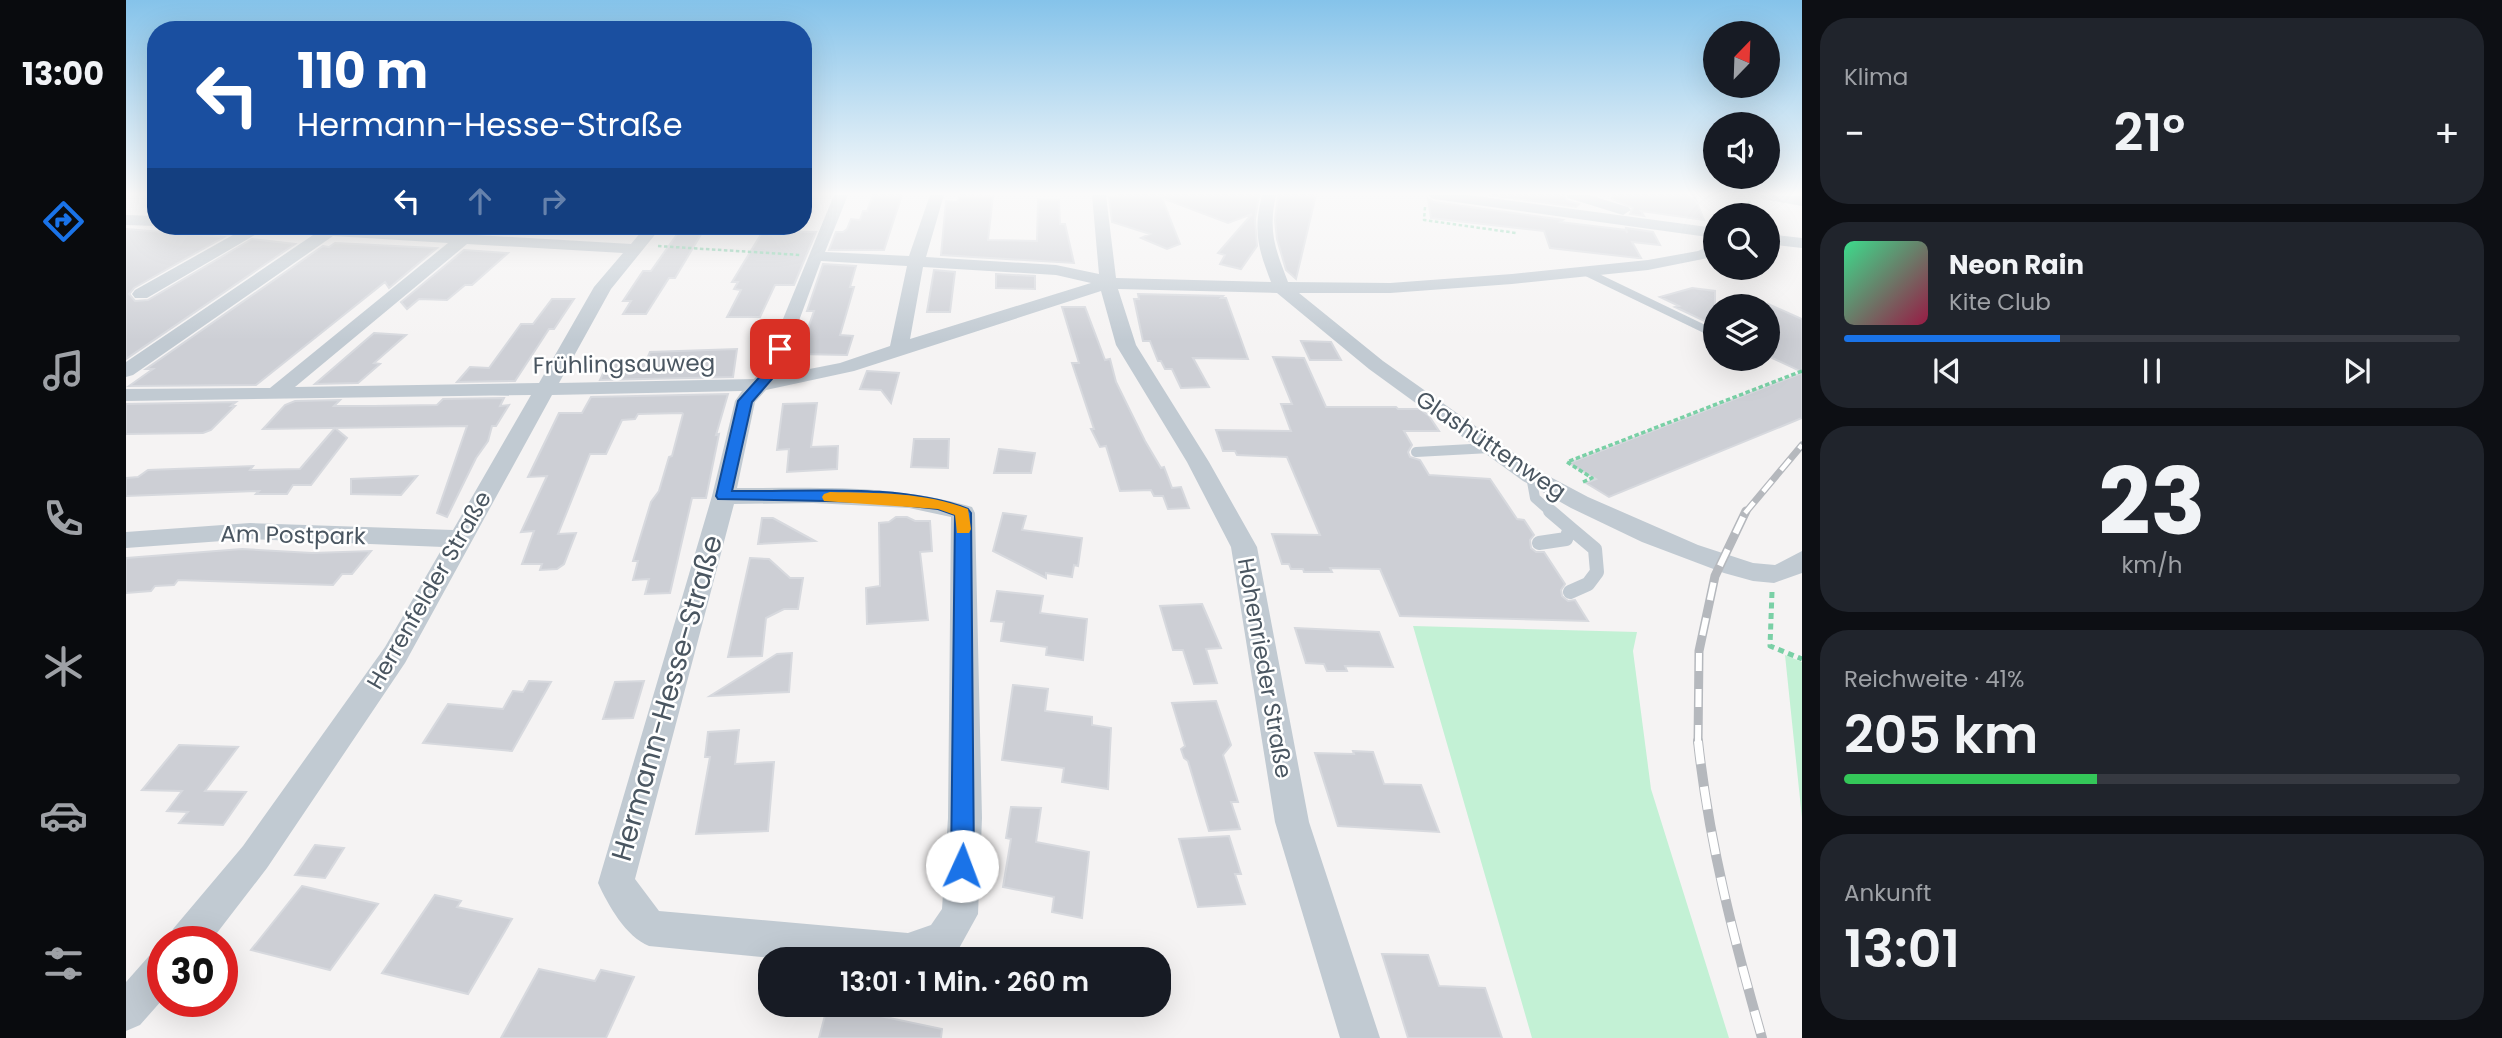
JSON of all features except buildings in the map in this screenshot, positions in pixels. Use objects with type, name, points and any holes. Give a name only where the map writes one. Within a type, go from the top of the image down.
[{"type":"street","points":[[141,294],[229,243]]},
{"type":"street","points":[[126,371],[312,243]]},
{"type":"street","points":[[275,394],[458,243]]},
{"type":"street","points":[[529,243],[636,249]]},
{"type":"street","name":"Herrenfelder Straße","points":[[199,926],[255,857],[395,655],[603,287],[640,243]]},
{"type":"street","name":"Hermann-Hesse-Straße","points":[[724,496],[876,498],[941,504],[963,513],[965,818],[960,914],[944,939],[908,952],[649,928],[616,883],[724,496],[745,401],[757,384],[771,372],[820,243]]},
{"type":"street","points":[[899,349],[922,243]]},
{"type":"street","name":"Hohenrieder Straße","points":[[1104,243],[1108,283],[1126,345],[1198,463],[1244,547],[1292,822],[1360,1038]]},
{"type":"street","points":[[1265,243],[1282,288]]},
{"type":"street","points":[[815,256],[1056,270],[1083,274],[1108,283],[1174,287],[1390,288],[1648,265],[1703,255]]},
{"type":"street","name":"Frühlingsauweg","points":[[126,395],[543,390],[757,384],[821,375],[869,362],[899,349],[1108,283]]},
{"type":"street","name":"Glashüttenweg","points":[[1282,288],[1376,365],[1556,493],[1719,562],[1773,574]]},
{"type":"street","name":"Am Postpark","points":[[126,540],[250,531],[461,539]]},
{"type":"street","points":[[1773,574],[1788,570],[1802,560]]},
{"type":"street","points":[[126,1011],[147,988]]},
{"type":"lane","points":[[1575,271],[1703,329]]},
{"type":"lane","points":[[1416,452],[1490,448]]},
{"type":"lane","points":[[1531,476],[1535,498],[1595,549],[1597,572],[1588,584],[1570,592]]},
{"type":"lane","points":[[1539,543],[1566,539],[1570,528]]},
{"type":"path","points":[[636,249],[655,246],[815,256]]},
{"type":"path","points":[[1593,488],[1583,482],[1592,478],[1567,462],[1802,371]]},
{"type":"path","points":[[1773,574],[1770,646],[1802,659]]},
{"type":"green space","points":[[1413,626],[1637,632],[1633,651],[1651,789],[1729,1038],[1532,1038]]},
{"type":"green space","points":[[1785,655],[1802,662],[1802,818]]},
{"type":"railway","points":[[1745,513],[1802,445]]},
{"type":"railway","points":[[1698,741],[1699,651],[1715,576],[1745,513]]},
{"type":"railway","points":[[1698,741],[1709,817],[1724,891],[1762,1038]]},
{"type":"slow traffic","points":[[830,497],[941,504],[963,513],[963,529]]},
{"type":"route","points":[[780,349],[771,372],[757,384],[745,401],[724,496],[876,498],[941,504],[963,513],[965,818],[962,866]]}]
